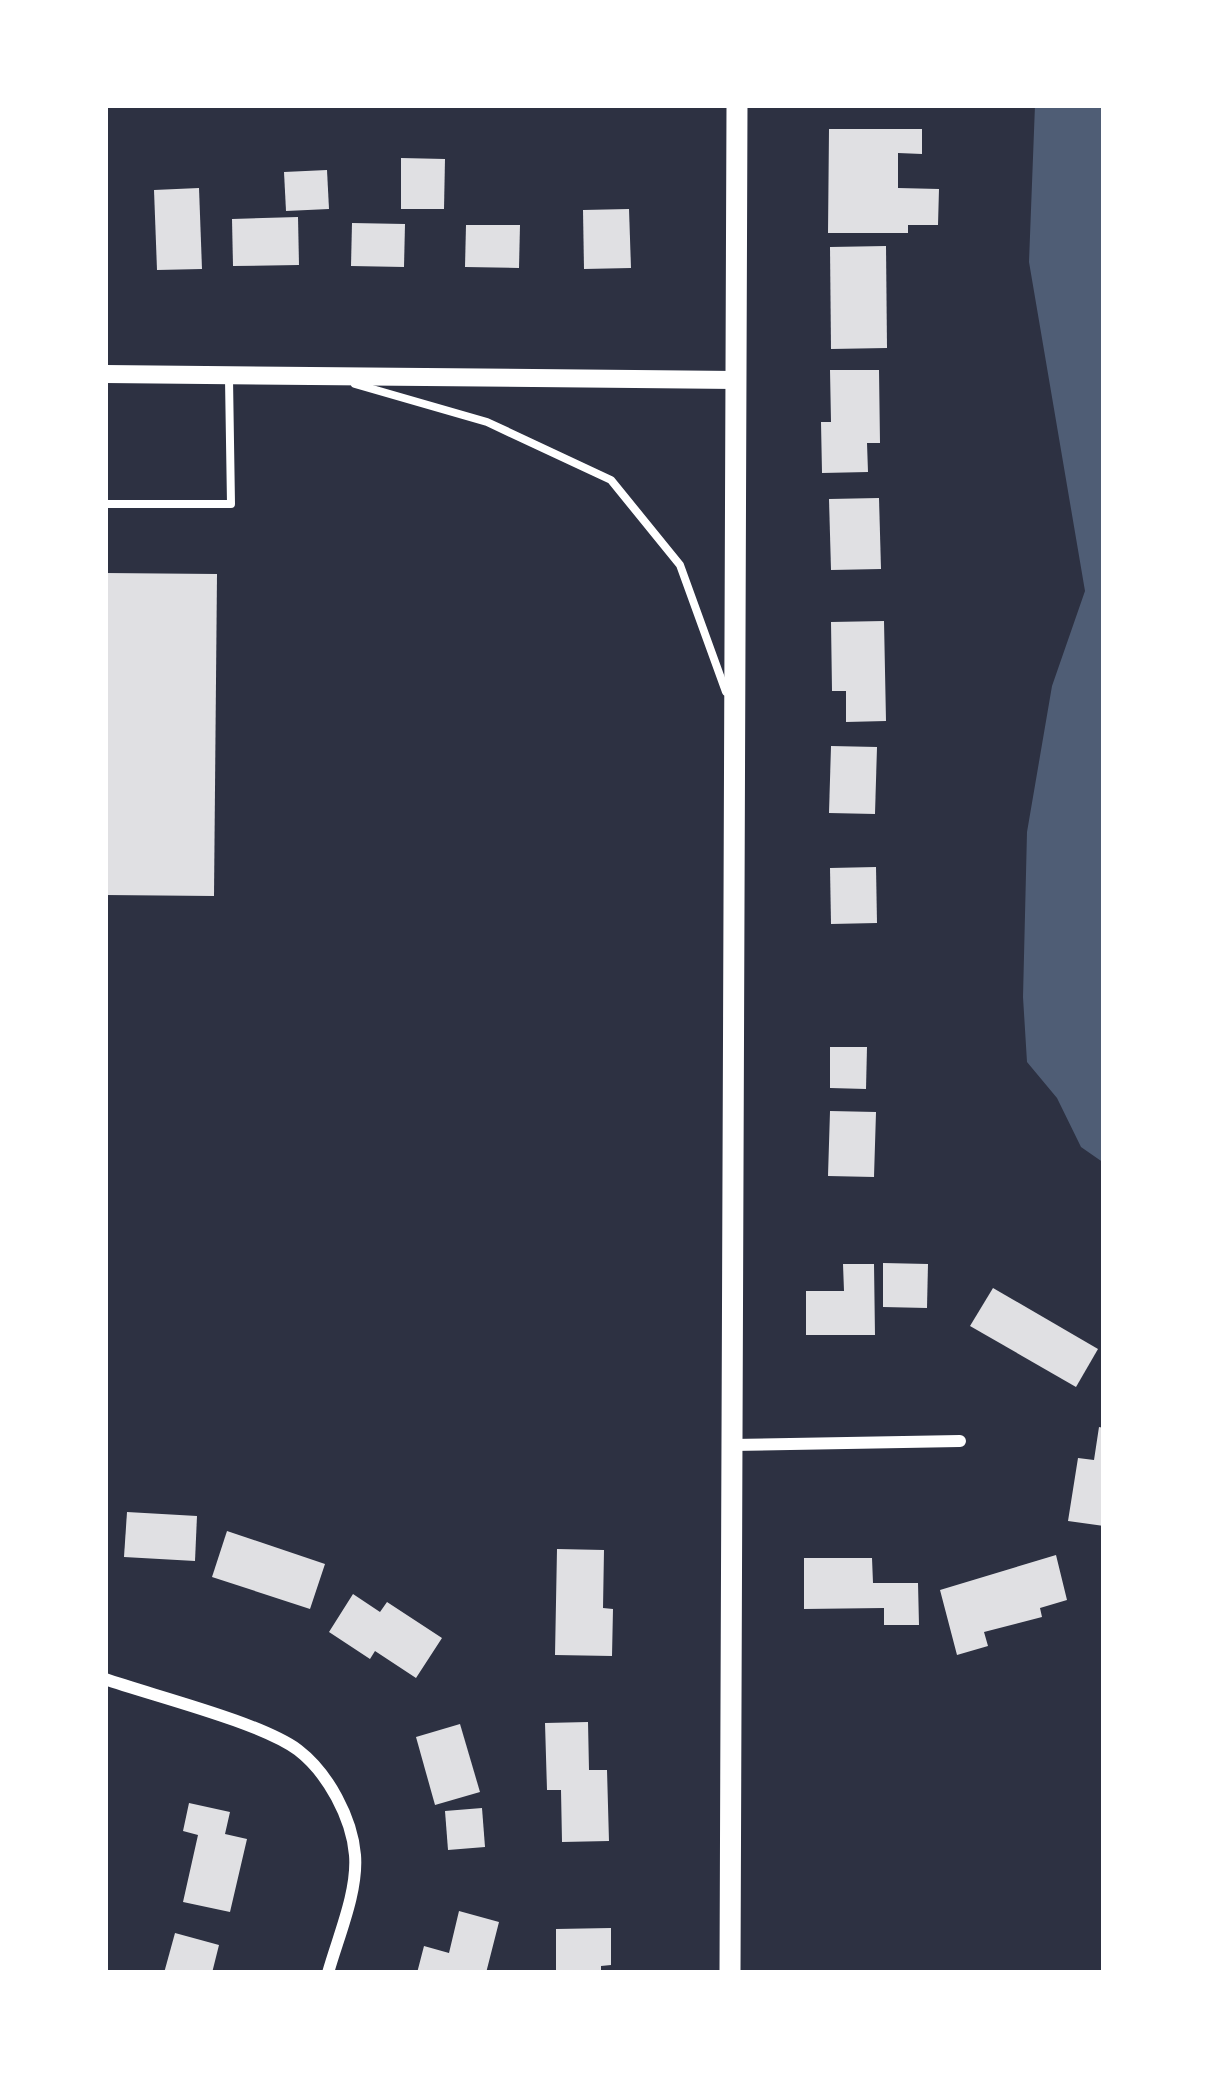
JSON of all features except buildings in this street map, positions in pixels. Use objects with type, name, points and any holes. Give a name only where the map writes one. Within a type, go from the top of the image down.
[{"type":"main road","points":[[730,1973],[736,105]]},
{"type":"street","points":[[105,374],[736,380]]},
{"type":"street","points":[[732,1445],[960,1441]]},
{"type":"street","points":[[105,1679],[298,1750],[325,1780],[346,1816],[356,1857],[328,1973]]},
{"type":"lane","points":[[105,504],[231,504],[229,375]]},
{"type":"lane","points":[[331,376],[487,422],[611,480],[680,566],[734,714]]},
{"type":"water","points":[[1035,105],[1104,105],[1104,1163],[1081,1147],[1057,1098],[1027,1062],[1023,997],[1027,832],[1052,686],[1085,591],[1029,262]]}]
